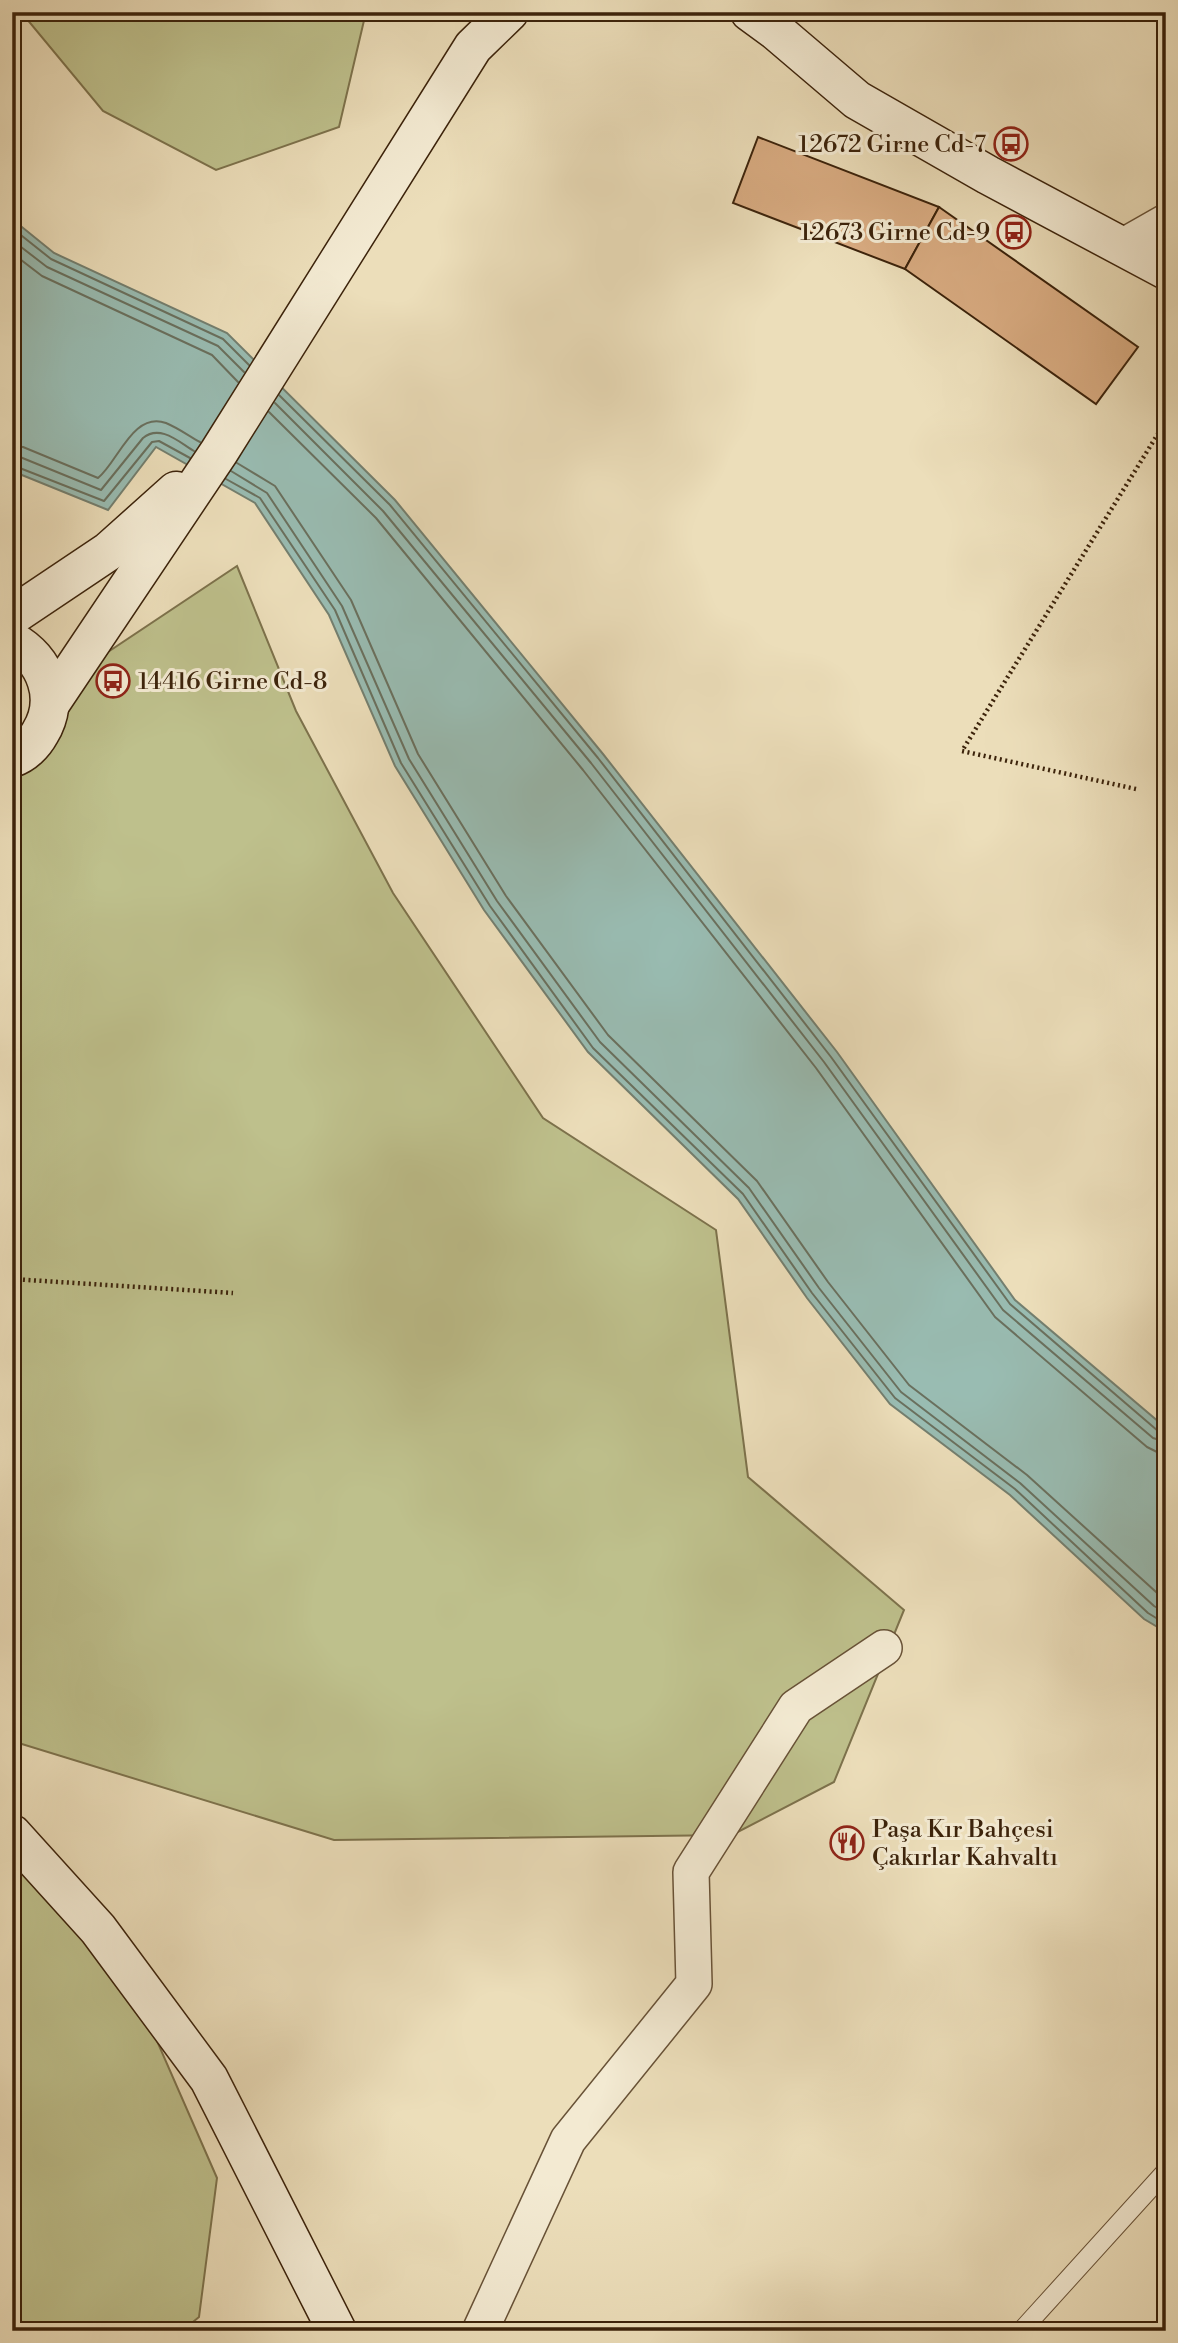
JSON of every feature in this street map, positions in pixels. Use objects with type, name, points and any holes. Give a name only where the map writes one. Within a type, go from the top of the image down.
[{"type":"street","points":[[50,704],[219,452],[473,47],[509,12]]},
{"type":"street","points":[[750,12],[857,100],[988,175],[1162,268]]},
{"type":"street","points":[[1122,247],[1166,222]]},
{"type":"street","points":[[12,616],[109,551],[219,452]]},
{"type":"street","points":[[12,641],[25,648],[40,664],[48,683],[50,704],[45,725],[23,751],[12,782]]},
{"type":"street","points":[[480,2331],[568,2140],[694,1984],[691,1872],[796,1707],[884,1647]]},
{"type":"street","points":[[12,1834],[98,1930],[209,2079],[337,2331]]},
{"type":"lane","points":[[1027,2329],[1166,2171]]},
{"type":"path","points":[[1136,789],[962,751],[1164,424],[1162,268]]},
{"type":"path","points":[[12,1279],[233,1293]]},
{"type":"green space","points":[[21,12],[366,12],[339,127],[216,170],[103,111]]},
{"type":"green space","points":[[237,566],[296,711],[393,893],[543,1118],[716,1230],[748,1477],[904,1610],[834,1782],[732,1835],[334,1840],[12,1741],[12,774],[108,652]]},
{"type":"green space","points":[[12,1812],[118,1952],[217,2178],[199,2317],[182,2331],[12,2331]]},
{"type":"water","points":[[12,219],[54,253],[227,333],[395,500],[603,754],[837,1052],[1015,1300],[1166,1428],[1166,1632],[1144,1619],[1010,1495],[890,1404],[807,1298],[738,1199],[588,1052],[484,910],[395,766],[329,615],[255,503],[156,447],[108,510],[12,471]]},
{"type":"building","points":[[758,137],[939,207],[905,269],[733,203]]},
{"type":"building","points":[[939,207],[1138,347],[1096,404],[905,269]]},
{"type":"place","name":"12672 Girne Cd-7","points":[[1011,144]]},
{"type":"place","name":"12673 Girne Cd-9","points":[[1014,232]]},
{"type":"place","name":"14416 Girne Cd-8","points":[[113,681]]},
{"type":"place","name":"Paşa Kır Bahçesi Çakırlar Kahvaltı","points":[[847,1843]]}]
